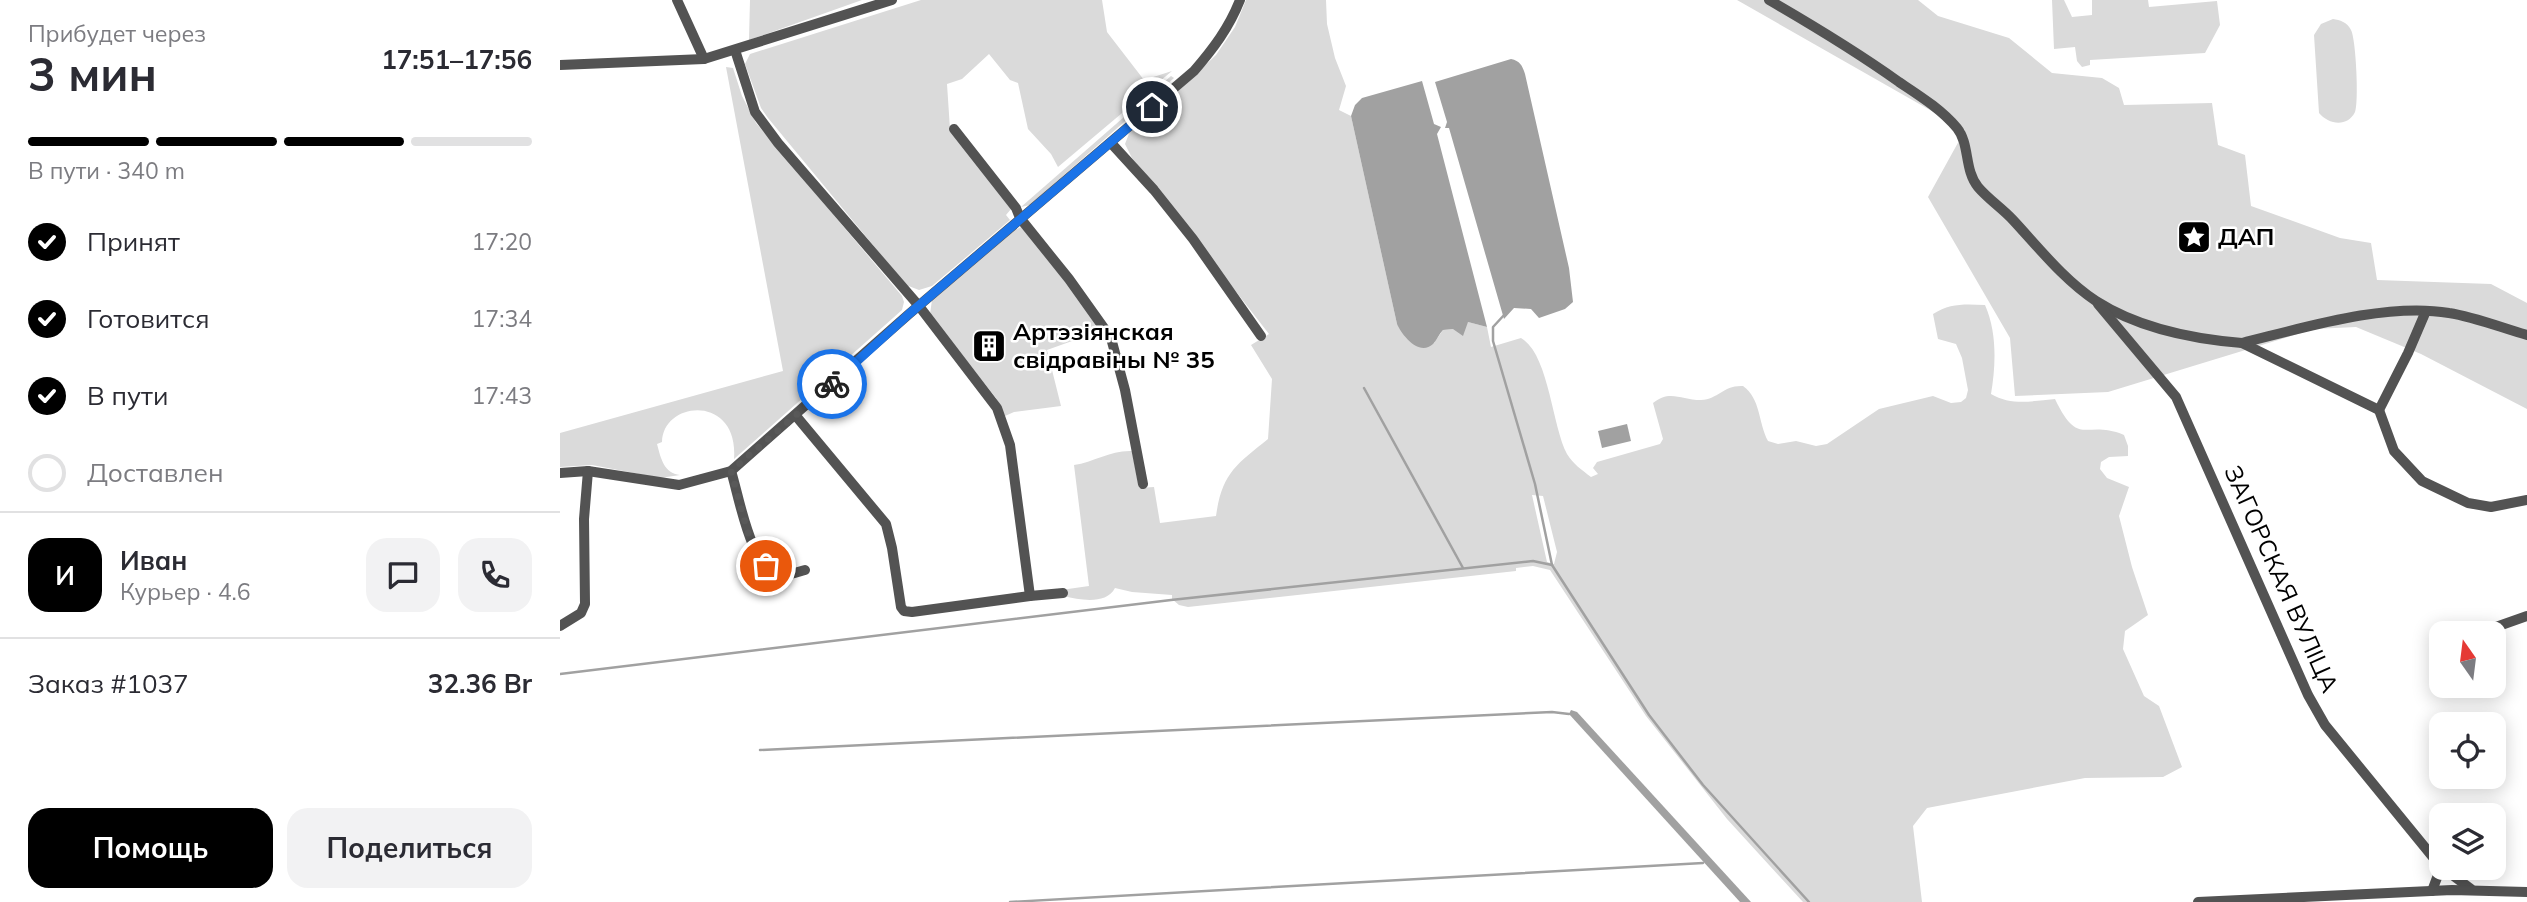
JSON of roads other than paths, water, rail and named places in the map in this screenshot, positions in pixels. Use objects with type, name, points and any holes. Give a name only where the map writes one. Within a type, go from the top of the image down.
[{"type":"street","points":[[677,0],[704,59]]},
{"type":"street","points":[[560,65],[704,59],[892,0]]},
{"type":"street","points":[[560,473],[588,471],[679,485],[731,471],[1020,218],[1194,71],[1223,34],[1240,0]]},
{"type":"street","name":"ЗАГОРСКАЯ ВУЛІЦА","points":[[1769,0],[1848,45],[1924,98],[1945,116],[1959,130],[1967,163],[1977,186],[2006,212],[2064,275],[2096,301],[2176,397],[2308,695],[2325,725],[2441,867],[2432,891]]},
{"type":"street","points":[[735,50],[755,112],[778,143],[919,306],[989,397],[1003,423],[1010,445],[1030,596]]},
{"type":"street","points":[[954,128],[1111,338],[1125,390],[1143,484]]},
{"type":"street","points":[[1111,143],[1154,190],[1193,239],[1261,336]]},
{"type":"street","name":"ЗАГОРСКАЯ ВУЛІЦА","points":[[2096,301],[2139,323],[2218,341],[2242,343],[2379,410]]},
{"type":"street","points":[[2426,311],[2379,410],[2394,451],[2422,481],[2468,503],[2491,507],[2527,500]]},
{"type":"street","points":[[2242,343],[2372,314],[2426,311],[2449,313],[2527,335]]},
{"type":"street","points":[[796,416],[886,524],[901,607],[904,611],[1063,593]]},
{"type":"street","points":[[560,626],[582,612],[585,604],[584,519],[588,471]]},
{"type":"street","points":[[731,471],[749,537],[766,566],[782,575],[805,570]]},
{"type":"street","points":[[2506,623],[2527,616]]},
{"type":"street","points":[[2458,880],[2470,889]]},
{"type":"street","points":[[2198,902],[2322,900],[2470,889],[2527,892]]},
{"type":"waterway","points":[[1505,314],[1493,327],[1493,341],[1535,484],[1552,565],[1649,715],[1703,785],[1809,902]]},
{"type":"waterway","points":[[1364,388],[1463,568]]},
{"type":"waterway","points":[[560,674],[1171,600],[1533,561],[1552,565]]},
{"type":"waterway","points":[[760,750],[1552,712],[1569,714]]},
{"type":"waterway","points":[[1010,902],[1703,863]]},
{"type":"place","name":"ДАП","points":[[2194,237]]},
{"type":"place","name":"Артэзіянская свідравіны № 35","points":[[989,346]]}]
